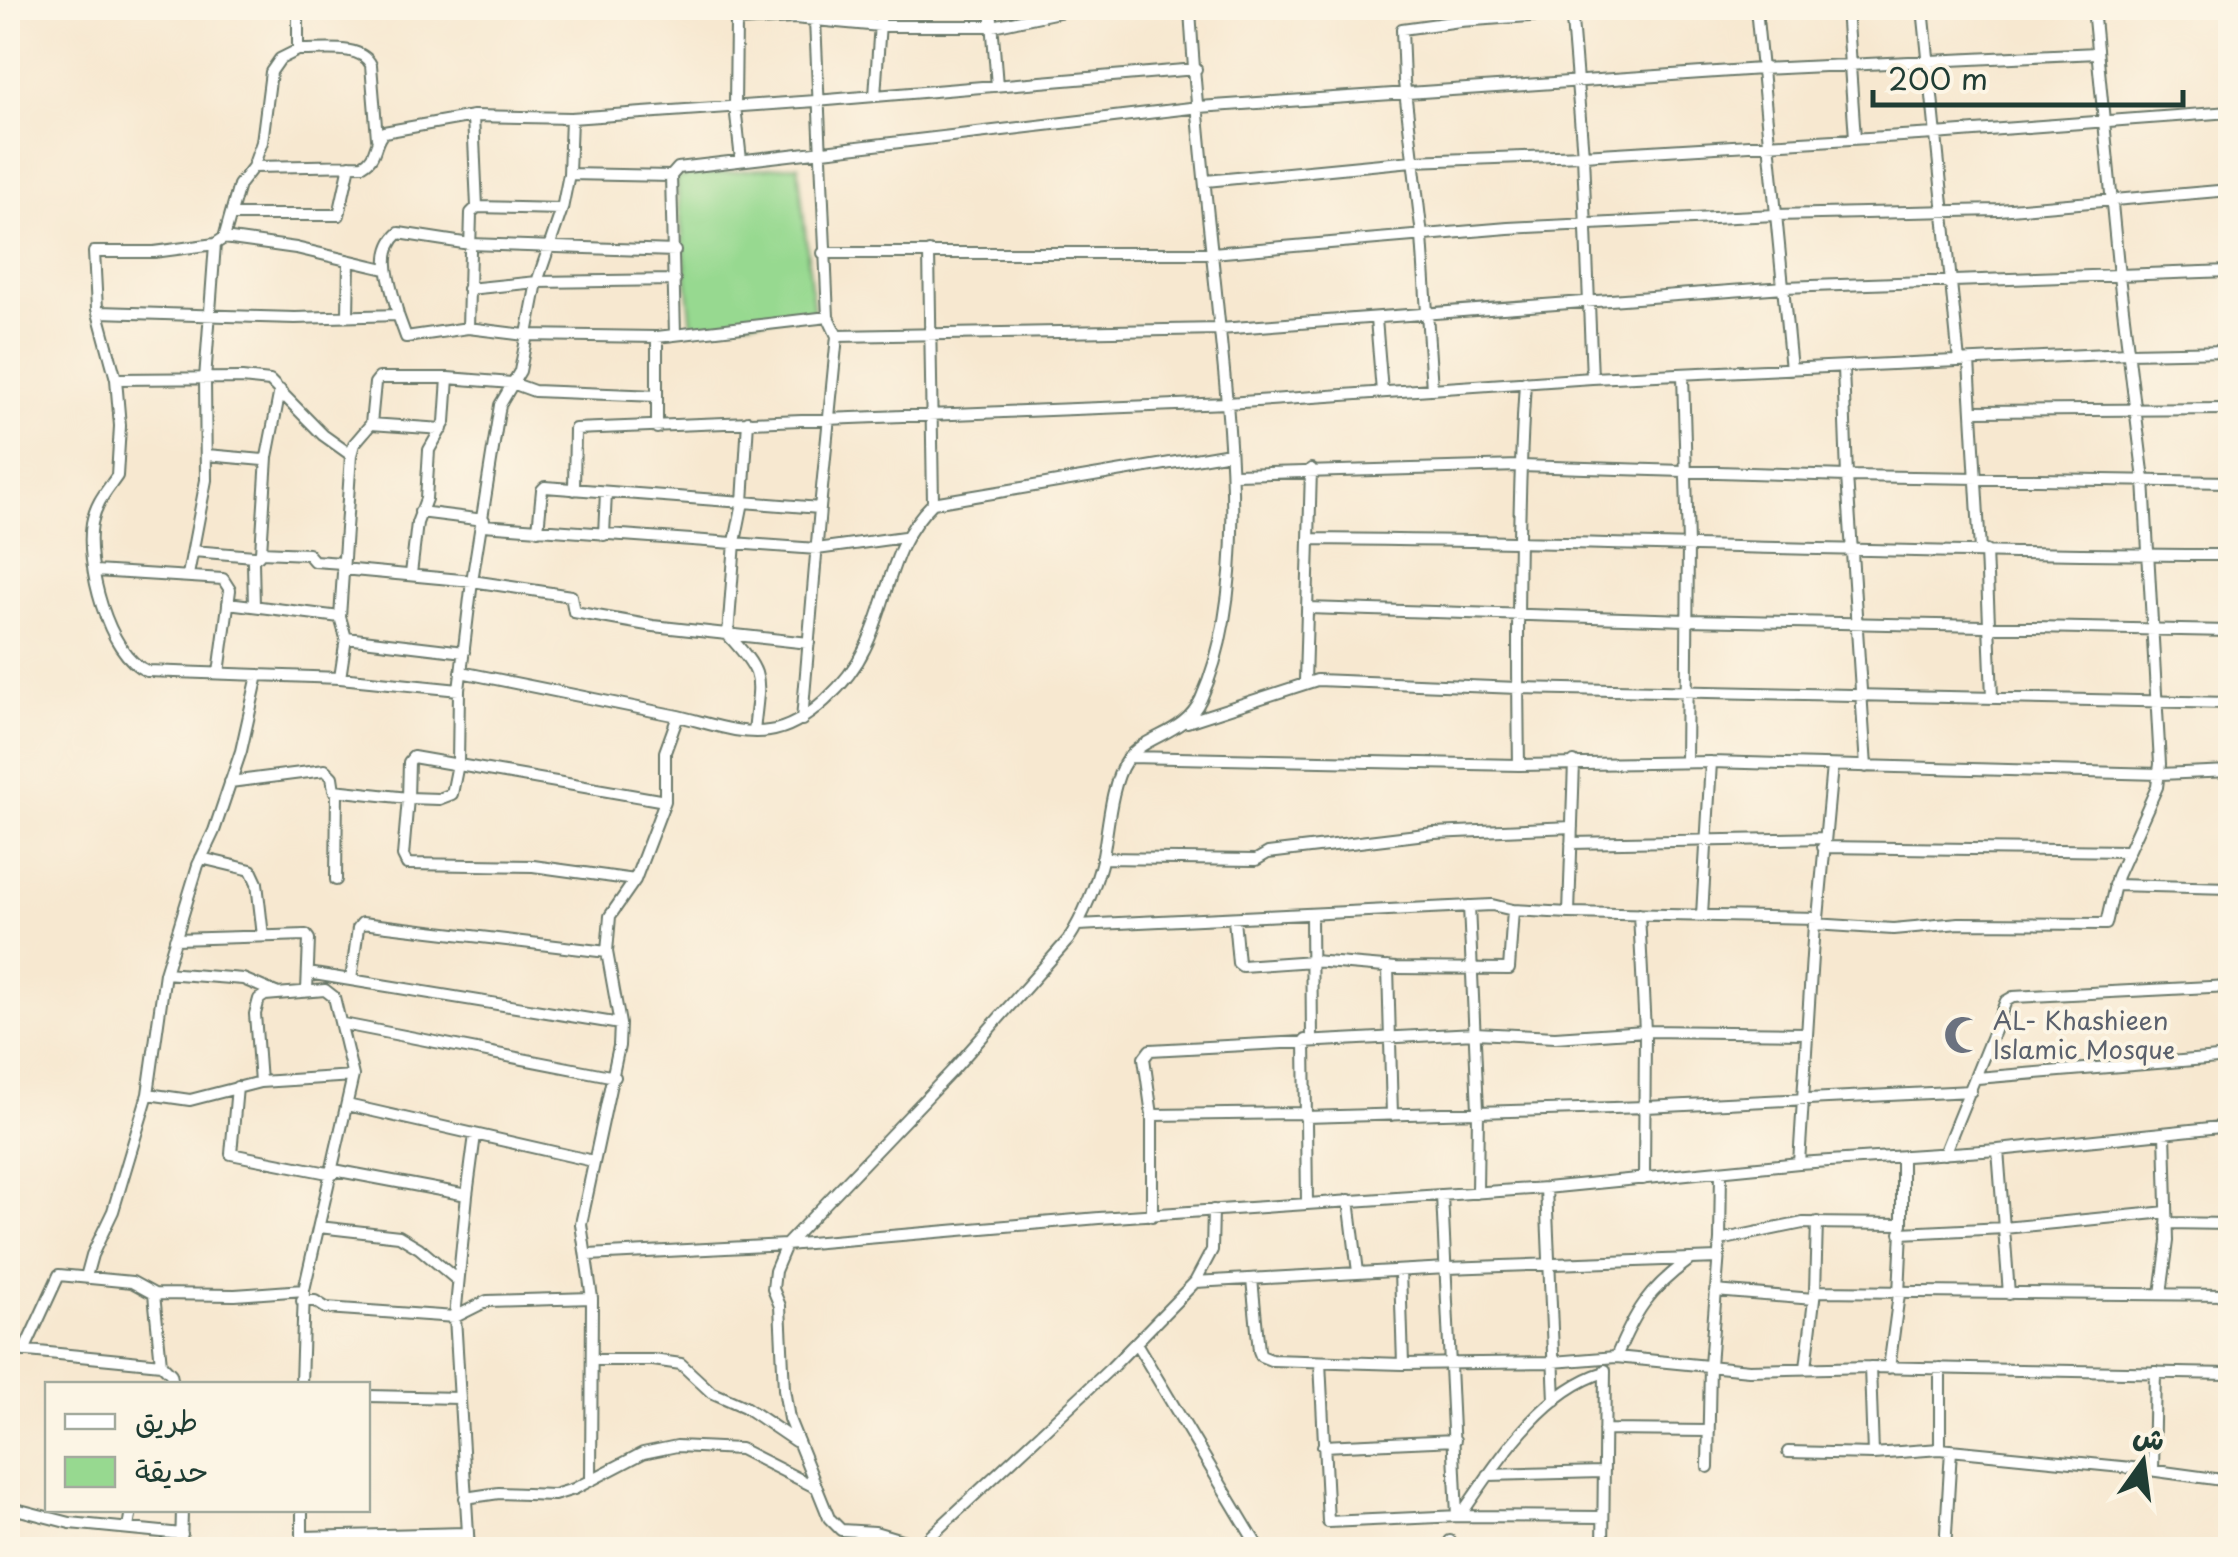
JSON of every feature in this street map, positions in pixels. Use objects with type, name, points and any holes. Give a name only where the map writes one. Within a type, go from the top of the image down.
[{"type":"street","points":[[298,8],[298,50]]},
{"type":"street","points":[[723,8],[741,21],[794,13],[815,20],[880,26],[993,26],[1077,8]]},
{"type":"street","points":[[740,160],[735,106],[741,21],[748,8]]},
{"type":"street","points":[[875,96],[881,8]]},
{"type":"street","points":[[992,8],[996,86]]},
{"type":"street","points":[[1186,722],[1201,699],[1221,636],[1234,474],[1190,8]]},
{"type":"street","points":[[1458,8],[1460,21]]},
{"type":"street","points":[[1432,389],[1402,30],[1571,10],[1638,8]]},
{"type":"street","points":[[1756,8],[1791,369]]},
{"type":"street","points":[[1846,8],[1855,138]]},
{"type":"street","points":[[1923,8],[1951,283],[1972,411],[1990,625],[1992,697]]},
{"type":"street","points":[[1078,925],[1492,905],[1513,910],[1702,914],[1893,929],[1959,923],[2108,922],[2114,885],[2160,774],[2144,480],[2093,8]]},
{"type":"street","points":[[1571,10],[1584,155],[1592,378]]},
{"type":"street","points":[[802,720],[837,336],[828,317],[815,20]]},
{"type":"street","points":[[188,575],[206,480],[205,379],[209,314],[220,241],[232,216],[238,185],[253,167],[262,142],[272,72],[280,59],[298,50],[358,52],[368,57],[372,65],[377,138],[370,162],[350,166],[253,167]]},
{"type":"street","points":[[569,174],[670,176],[678,168],[1199,106],[1761,69],[2096,53]]},
{"type":"street","points":[[377,138],[404,127],[473,116],[571,118],[816,102],[1196,68]]},
{"type":"street","points":[[1206,181],[1412,161],[1584,155],[2103,124],[2230,112]]},
{"type":"street","points":[[473,116],[477,207]]},
{"type":"street","points":[[230,782],[324,770],[332,776],[332,788],[337,791],[440,799],[452,794],[458,764],[461,672],[472,581],[500,405],[520,371],[538,282],[562,209],[569,174],[571,118]]},
{"type":"street","points":[[232,216],[340,215],[350,166]]},
{"type":"street","points":[[670,176],[675,334]]},
{"type":"street","points":[[824,253],[1212,253],[1586,224],[1944,212],[2230,190]]},
{"type":"street","points":[[468,328],[471,212],[477,207],[562,209]]},
{"type":"street","points":[[674,251],[470,244],[399,233],[388,247],[386,269],[406,337],[468,328],[526,335],[657,337],[828,317]]},
{"type":"street","points":[[386,269],[296,248],[220,241],[154,252],[94,252],[120,426],[117,476],[104,489],[92,523],[95,572],[107,623],[116,642],[137,667],[147,671],[340,678],[460,690]]},
{"type":"street","points":[[928,252],[933,503]]},
{"type":"street","points":[[348,315],[349,261]]},
{"type":"street","points":[[837,336],[1220,329],[1784,286],[2230,272]]},
{"type":"street","points":[[468,289],[538,282],[675,280]]},
{"type":"street","points":[[100,312],[295,318],[398,316]]},
{"type":"street","points":[[1376,319],[1382,392]]},
{"type":"street","points":[[657,337],[657,428]]},
{"type":"street","points":[[574,490],[575,429],[1227,403],[1592,378],[2230,351]]},
{"type":"street","points":[[1843,367],[1866,767]]},
{"type":"street","points":[[1682,374],[1688,545],[1686,762]]},
{"type":"street","points":[[340,678],[346,638],[340,617],[350,455],[371,424],[375,383],[379,378],[448,378],[512,383],[534,391],[657,396]]},
{"type":"street","points":[[411,574],[420,512],[426,498],[429,450],[445,422],[448,378]]},
{"type":"street","points":[[116,379],[270,382],[323,435],[350,455]]},
{"type":"street","points":[[1520,765],[1518,540],[1526,382]]},
{"type":"street","points":[[254,606],[267,457],[280,390]]},
{"type":"street","points":[[1972,411],[2230,410]]},
{"type":"street","points":[[748,422],[728,635],[754,662],[758,672],[754,732]]},
{"type":"street","points":[[371,424],[442,429]]},
{"type":"street","points":[[461,672],[754,732],[771,731],[802,720],[831,696],[865,650],[904,537],[933,503],[1230,453]]},
{"type":"street","points":[[207,455],[263,460],[267,457]]},
{"type":"street","points":[[1234,474],[1520,466],[2230,482]]},
{"type":"street","points":[[1305,682],[1310,470]]},
{"type":"street","points":[[538,530],[542,490],[551,486],[820,508]]},
{"type":"street","points":[[604,535],[606,492]]},
{"type":"street","points":[[420,512],[538,530],[817,550],[904,537]]},
{"type":"street","points":[[1311,539],[2230,555]]},
{"type":"street","points":[[194,551],[308,554],[314,561],[342,566],[571,596],[574,612],[808,643]]},
{"type":"street","points":[[95,572],[223,579],[230,590],[219,673]]},
{"type":"street","points":[[228,603],[340,617]]},
{"type":"street","points":[[1308,608],[2230,631]]},
{"type":"street","points":[[346,638],[464,652]]},
{"type":"street","points":[[86,1277],[112,1211],[148,1094],[165,974],[201,858],[230,782],[254,704],[258,676]]},
{"type":"street","points":[[935,1550],[875,1532],[841,1530],[828,1518],[796,1442],[784,1389],[780,1306],[773,1289],[775,1271],[786,1246],[952,1071],[1078,925],[1102,858],[1109,817],[1128,758],[1186,722],[1317,680],[2230,703]]},
{"type":"street","points":[[591,1480],[592,1298],[582,1224],[592,1162],[614,1077],[620,1024],[607,952],[610,916],[635,880],[664,802],[665,752],[678,716]]},
{"type":"street","points":[[635,880],[533,866],[407,864],[403,856],[410,758],[664,802]]},
{"type":"street","points":[[1128,758],[1520,765],[1711,762],[2160,774],[2230,771]]},
{"type":"street","points":[[1569,913],[1574,762]]},
{"type":"street","points":[[1702,914],[1711,762]]},
{"type":"street","points":[[1800,1163],[1816,921],[1832,766]]},
{"type":"street","points":[[336,880],[337,791]]},
{"type":"street","points":[[1102,858],[1256,860],[1272,852],[1434,833],[1572,827]]},
{"type":"street","points":[[1571,842],[2128,850]]},
{"type":"street","points":[[201,858],[241,866],[255,874],[263,936]]},
{"type":"street","points":[[2114,885],[2230,888]]},
{"type":"street","points":[[1470,906],[1478,1110],[1477,1192]]},
{"type":"street","points":[[1234,920],[1240,966],[1313,962],[1510,969],[1513,910]]},
{"type":"street","points":[[1639,914],[1645,1031],[1644,1179]]},
{"type":"street","points":[[1307,1203],[1305,1115],[1313,962],[1311,915]]},
{"type":"street","points":[[351,980],[362,923],[607,952]]},
{"type":"street","points":[[175,939],[306,935],[310,939],[307,991]]},
{"type":"street","points":[[1388,967],[1392,1114]]},
{"type":"street","points":[[308,973],[620,1024]]},
{"type":"street","points":[[165,974],[236,978],[276,994]]},
{"type":"street","points":[[1944,1154],[1977,1078],[2001,1008],[2013,997],[2230,986]]},
{"type":"street","points":[[260,1082],[256,1005],[265,995],[330,992],[343,1024],[353,1076],[303,1295],[301,1382]]},
{"type":"street","points":[[343,1024],[614,1077]]},
{"type":"street","points":[[1152,1216],[1152,1115],[1144,1058],[1147,1052],[1475,1033],[1555,1037],[1645,1031],[1807,1033]]},
{"type":"street","points":[[588,1254],[786,1246],[1213,1210],[1546,1188],[1800,1163],[1998,1150],[2227,1126],[2230,1038]]},
{"type":"street","points":[[1977,1078],[2230,1057]]},
{"type":"street","points":[[148,1094],[190,1100],[260,1082],[353,1076]]},
{"type":"street","points":[[237,1087],[231,1154],[466,1195]]},
{"type":"street","points":[[1152,1115],[1646,1107],[1971,1090]]},
{"type":"street","points":[[347,1105],[592,1162]]},
{"type":"street","points":[[2161,1294],[2167,1217],[2164,1133]]},
{"type":"street","points":[[469,1550],[455,1317],[475,1134]]},
{"type":"street","points":[[1998,1150],[2009,1294]]},
{"type":"street","points":[[1889,1368],[1899,1294],[1902,1158]]},
{"type":"street","points":[[1708,1467],[1720,1171]]},
{"type":"street","points":[[1546,1188],[1554,1400]]},
{"type":"street","points":[[1442,1194],[1458,1516]]},
{"type":"street","points":[[1350,1200],[1358,1272]]},
{"type":"street","points":[[921,1545],[1196,1282],[1212,1250],[1213,1210]]},
{"type":"street","points":[[1720,1240],[1817,1222],[1902,1229],[2004,1228],[2167,1217],[2230,1224]]},
{"type":"street","points":[[1806,1368],[1817,1222]]},
{"type":"street","points":[[319,1227],[398,1236],[457,1280]]},
{"type":"street","points":[[1196,1282],[1718,1258]]},
{"type":"street","points":[[1602,1550],[1604,1372],[1638,1307],[1688,1260]]},
{"type":"street","points":[[1400,1271],[1402,1364]]},
{"type":"street","points":[[24,1351],[56,1278],[64,1274],[135,1282],[154,1294],[303,1295],[326,1308],[455,1317],[486,1301],[592,1298]]},
{"type":"street","points":[[1252,1279],[1261,1356],[1271,1360],[1450,1364],[1612,1358],[1749,1370],[1870,1367],[2230,1374]]},
{"type":"street","points":[[1715,1291],[1814,1295],[2230,1296]]},
{"type":"street","points":[[154,1294],[161,1364]]},
{"type":"street","points":[[1136,1342],[1260,1550]]},
{"type":"street","points":[[8,1349],[161,1364],[168,1369],[172,1382]]},
{"type":"street","points":[[592,1360],[681,1364],[711,1392],[745,1408],[796,1442]]},
{"type":"street","points":[[1320,1362],[1328,1522],[1458,1516],[1603,1517]]},
{"type":"street","points":[[1870,1367],[1872,1454]]},
{"type":"street","points":[[1940,1368],[1946,1450],[1944,1550]]},
{"type":"street","points":[[1458,1516],[1511,1442],[1574,1384],[1604,1372]]},
{"type":"street","points":[[2153,1470],[2155,1372]]},
{"type":"street","points":[[370,1396],[459,1398]]},
{"type":"street","points":[[1604,1430],[1709,1431]]},
{"type":"street","points":[[1323,1446],[1455,1440]]},
{"type":"street","points":[[465,1498],[498,1492],[542,1497],[574,1488],[644,1453],[689,1446],[740,1450],[814,1486]]},
{"type":"street","points":[[1788,1452],[1872,1454],[1946,1450],[2230,1481]]},
{"type":"street","points":[[1488,1475],[1602,1472]]},
{"type":"street","points":[[8,1507],[70,1523],[182,1534]]},
{"type":"street","points":[[128,1528],[131,1512]]},
{"type":"street","points":[[182,1512],[182,1550]]},
{"type":"street","points":[[302,1512],[302,1543],[466,1533]]},
{"type":"green space","points":[[798,165],[814,314],[692,326],[676,177]]},
{"type":"place","name":"AL- Khashieen Islamic Mosque","points":[[1963,1035]]}]
